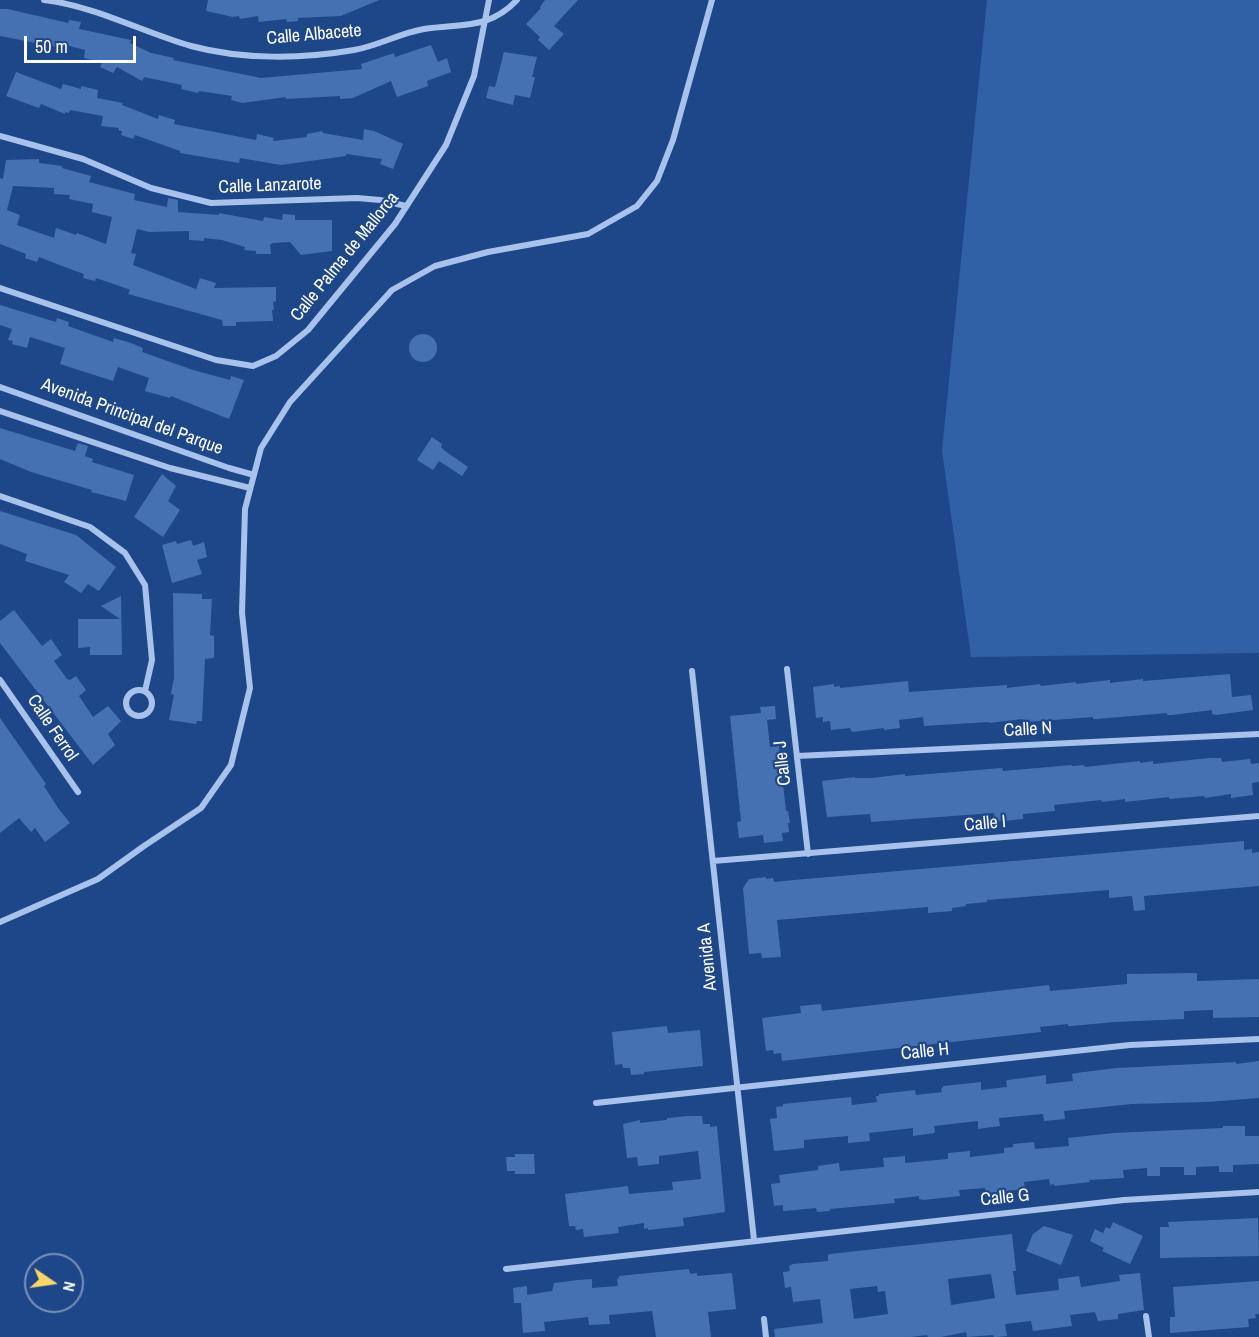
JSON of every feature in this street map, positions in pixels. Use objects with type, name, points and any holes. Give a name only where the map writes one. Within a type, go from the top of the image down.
[{"type":"street","name":"Calle Albacete","points":[[44,0],[70,3],[192,46],[234,54],[287,57],[356,50],[422,29],[485,23]]},
{"type":"street","name":"Calle Palma de Mallorca","points":[[0,288],[216,360],[253,366],[276,356],[308,330],[395,224],[446,145],[474,76],[489,0]]},
{"type":"street","points":[[485,23],[517,0]]},
{"type":"street","points":[[0,922],[98,879],[201,808],[231,765],[250,688],[242,612],[245,509],[261,448],[290,402],[392,290],[435,266],[488,252],[588,234],[638,206],[657,181],[672,140],[712,0]]},
{"type":"street","name":"Calle Lanzarote","points":[[0,136],[83,159],[151,188],[211,203],[357,198],[406,206]]},
{"type":"street","name":"Avenida Principal del Parque","points":[[0,387],[254,475]]},
{"type":"street","name":"Avenida Principal del Parque","points":[[0,411],[170,468],[250,488]]},
{"type":"street","points":[[0,496],[90,527],[125,553],[145,585],[152,660],[145,691],[151,699],[150,709],[143,715],[133,714],[126,707],[127,697],[135,690],[145,691]]},
{"type":"street","name":"Calle J","points":[[788,669],[808,854]]},
{"type":"street","name":"Avenida A","points":[[692,671],[754,1240]]},
{"type":"street","name":"Calle Ferrol","points":[[0,680],[78,792]]},
{"type":"street","name":"Calle N","points":[[797,756],[1259,734]]},
{"type":"street","name":"Calle I","points":[[713,861],[1259,816]]},
{"type":"street","name":"Calle H","points":[[596,1103],[1130,1045],[1259,1038]]},
{"type":"street","name":"Calle G","points":[[506,1269],[1124,1200],[1259,1192]]},
{"type":"street","points":[[1146,1316],[1149,1337]]},
{"type":"street","points":[[764,1319],[766,1337]]},
{"type":"shaded area","points":[[987,0],[1259,0],[1259,653],[971,657],[942,451]]},
{"type":"building","points":[[208,0],[379,0],[341,16],[298,18],[298,21],[287,22],[286,19],[259,22],[258,16],[240,19],[239,16],[233,17],[206,11]]},
{"type":"building","points":[[545,0],[578,0],[554,26],[564,34],[549,50],[538,40],[540,37],[526,24],[541,8]]},
{"type":"building","points":[[0,9],[68,23],[69,20],[81,22],[79,29],[131,40],[130,43],[151,53],[174,58],[173,60],[261,78],[362,69],[361,64],[394,53],[395,57],[431,45],[438,62],[447,58],[451,72],[427,81],[428,86],[397,97],[391,81],[353,98],[340,99],[340,96],[286,99],[286,97],[242,103],[231,100],[232,96],[181,89],[182,85],[144,77],[142,81],[117,67],[113,73],[100,67],[102,63],[84,58],[85,50],[62,44],[61,48],[0,36]]},
{"type":"building","points":[[504,52],[537,57],[530,98],[515,95],[513,105],[486,98],[489,86],[495,87]]},
{"type":"building","points":[[16,72],[61,89],[63,84],[81,89],[81,86],[98,90],[97,98],[123,103],[122,105],[158,119],[159,115],[175,120],[174,124],[256,140],[257,134],[274,138],[273,141],[307,137],[307,134],[322,131],[363,140],[364,129],[403,144],[393,169],[380,164],[382,159],[346,154],[346,156],[281,165],[240,158],[239,163],[180,153],[180,151],[135,135],[133,139],[121,135],[122,131],[118,130],[119,128],[101,126],[103,116],[70,110],[65,114],[41,104],[39,108],[6,96]]},
{"type":"building","points":[[39,159],[39,163],[62,166],[62,168],[91,176],[89,182],[135,194],[134,200],[167,207],[168,198],[178,200],[178,212],[219,215],[219,213],[263,221],[264,217],[282,220],[283,214],[295,215],[295,220],[332,220],[332,251],[301,255],[290,242],[273,243],[270,245],[271,254],[256,254],[256,251],[244,250],[245,247],[222,240],[204,238],[204,241],[189,240],[189,231],[149,232],[137,229],[131,253],[136,254],[133,265],[196,289],[200,278],[216,283],[214,288],[276,287],[276,301],[273,302],[274,310],[272,310],[273,321],[236,322],[236,326],[223,326],[222,320],[128,294],[130,290],[128,289],[96,278],[95,281],[83,278],[84,274],[39,257],[37,262],[25,258],[26,254],[0,244],[0,178],[3,179],[6,160]],"holes":[[[13,186],[54,188],[54,194],[70,195],[69,199],[93,204],[92,212],[112,217],[106,244],[56,228],[54,238],[17,225],[20,215],[7,210]]]},
{"type":"building","points":[[0,305],[56,322],[57,318],[69,322],[68,326],[113,342],[114,338],[131,343],[143,348],[142,352],[193,370],[230,380],[231,376],[244,380],[229,419],[171,396],[170,398],[145,391],[149,378],[118,367],[113,381],[60,364],[65,348],[30,337],[27,348],[12,344],[13,341],[8,340],[12,329],[0,325]]},
{"type":"building","points":[[423,334],[433,338],[437,348],[433,358],[423,362],[413,358],[409,348],[413,338]]},
{"type":"building","points":[[0,428],[75,451],[78,443],[88,446],[85,456],[93,459],[92,462],[134,475],[126,501],[31,472],[0,459]]},
{"type":"building","points":[[432,437],[442,444],[441,447],[445,451],[468,467],[462,476],[439,461],[433,470],[417,460]]},
{"type":"building","points":[[162,474],[176,486],[168,501],[180,510],[163,537],[134,517]]},
{"type":"building","points":[[0,511],[76,535],[116,567],[99,591],[88,584],[81,593],[64,582],[69,575],[25,561],[27,554],[0,544]]},
{"type":"building","points":[[191,540],[193,546],[204,542],[207,557],[197,560],[202,574],[172,583],[162,545]]},
{"type":"building","points":[[173,593],[202,594],[202,599],[212,599],[210,635],[214,636],[214,658],[205,659],[202,721],[197,721],[196,724],[169,720],[174,695],[171,694],[174,678]]},
{"type":"building","points":[[121,596],[122,655],[90,655],[90,647],[78,648],[78,619],[120,619],[101,606]]},
{"type":"building","points":[[14,610],[42,646],[51,639],[62,655],[54,661],[67,679],[70,680],[76,676],[86,690],[79,696],[93,717],[108,706],[121,721],[108,734],[115,745],[93,765],[0,643],[0,621]]},
{"type":"building","points":[[1230,674],[1232,697],[1251,695],[1253,710],[1216,715],[1212,714],[1212,710],[1172,715],[1167,715],[1167,713],[1027,722],[1023,719],[924,726],[923,717],[899,720],[900,728],[852,732],[850,728],[831,730],[830,721],[823,722],[823,717],[816,718],[813,687],[834,684],[834,687],[840,686],[840,688],[908,681],[909,692],[1007,685],[1007,688],[1040,684],[1041,686],[1076,682],[1076,684],[1110,680],[1110,683]]},
{"type":"building","points":[[775,706],[776,719],[767,720],[770,747],[779,746],[786,811],[788,811],[790,823],[788,823],[789,832],[782,833],[783,841],[764,843],[763,835],[739,838],[737,822],[741,821],[730,716],[761,713],[760,707]]},
{"type":"building","points":[[0,718],[70,823],[45,842],[35,828],[31,832],[19,818],[0,833]]},
{"type":"building","points":[[1221,758],[1222,762],[1250,759],[1251,764],[1259,763],[1259,782],[1252,783],[1253,795],[1231,798],[1231,794],[1205,798],[1204,796],[1169,799],[1169,797],[1125,802],[1125,799],[1102,802],[1101,800],[1054,805],[1055,811],[1023,814],[1023,819],[995,822],[994,813],[871,822],[870,814],[827,817],[822,781],[1002,768],[1003,771],[1072,765],[1084,765],[1085,767],[1140,761],[1140,763],[1153,761],[1153,764]]},
{"type":"building","points":[[1244,841],[1244,850],[1252,849],[1252,853],[1259,852],[1259,886],[1144,896],[1145,910],[1134,911],[1132,896],[1109,898],[1109,890],[987,900],[987,902],[952,908],[952,911],[928,913],[928,907],[777,920],[781,957],[762,958],[761,953],[749,954],[743,888],[749,879],[766,877],[766,879],[773,878],[774,882]]},
{"type":"building","points":[[1197,973],[1197,981],[1259,979],[1259,1017],[1213,1018],[1213,1010],[1184,1011],[1184,1019],[1072,1026],[1068,1024],[1040,1027],[1041,1032],[782,1061],[781,1053],[774,1054],[773,1050],[766,1051],[762,1018],[801,1013],[800,1006],[821,1004],[822,1011],[1049,985],[1050,991],[1127,984],[1127,974]]},
{"type":"building","points":[[667,1026],[668,1033],[700,1030],[703,1066],[631,1075],[630,1068],[623,1068],[622,1064],[615,1065],[612,1032]]},
{"type":"building","points":[[1259,1061],[1259,1098],[1132,1104],[1064,1111],[1065,1119],[1044,1121],[1043,1114],[999,1118],[1000,1126],[978,1129],[978,1121],[934,1126],[935,1133],[913,1136],[913,1128],[869,1133],[870,1141],[848,1143],[848,1136],[804,1140],[804,1148],[774,1151],[770,1119],[777,1118],[776,1107],[783,1106],[783,1104],[851,1097],[852,1105],[877,1102],[876,1096],[879,1094],[915,1090],[916,1095],[942,1092],[941,1089],[944,1086],[981,1082],[981,1090],[1007,1087],[1006,1081],[1008,1080],[1046,1075],[1046,1084],[1073,1081],[1072,1074],[1076,1073],[1117,1068],[1236,1062],[1236,1064]]},
{"type":"building","points":[[702,1116],[703,1124],[710,1124],[710,1127],[717,1126],[725,1212],[683,1218],[684,1226],[648,1230],[648,1228],[644,1229],[644,1223],[618,1227],[619,1233],[584,1237],[583,1229],[576,1230],[575,1226],[569,1226],[565,1194],[628,1186],[629,1194],[673,1190],[672,1182],[701,1179],[698,1151],[659,1156],[659,1164],[638,1166],[637,1157],[627,1158],[623,1124],[640,1120],[640,1123]]},
{"type":"building","points":[[1223,1126],[1245,1126],[1245,1136],[1259,1136],[1259,1164],[1233,1165],[1233,1172],[1219,1172],[1219,1166],[1196,1167],[1196,1175],[1184,1175],[1184,1167],[1160,1167],[1160,1176],[1147,1176],[1147,1168],[1123,1170],[1124,1178],[1089,1180],[1090,1182],[1054,1186],[1054,1184],[1050,1185],[1049,1179],[1024,1182],[1025,1189],[989,1193],[989,1191],[985,1192],[985,1188],[959,1190],[960,1196],[924,1200],[919,1199],[919,1196],[894,1199],[895,1203],[830,1209],[830,1211],[817,1212],[816,1208],[783,1211],[783,1205],[774,1206],[771,1184],[780,1183],[779,1175],[818,1170],[818,1166],[839,1163],[840,1171],[884,1167],[883,1158],[905,1156],[905,1163],[948,1159],[948,1153],[970,1151],[970,1157],[1004,1153],[1004,1148],[1013,1147],[1013,1144],[1034,1142],[1035,1149],[1069,1146],[1068,1138],[1114,1133],[1223,1128]]},
{"type":"building","points":[[515,1154],[534,1154],[535,1174],[515,1174],[515,1171],[507,1171],[506,1157],[515,1157]]},
{"type":"building","points":[[1258,1218],[1259,1256],[1160,1258],[1160,1227],[1169,1227],[1168,1222]]},
{"type":"building","points":[[1113,1222],[1143,1236],[1130,1264],[1102,1251],[1104,1248],[1090,1241],[1095,1229],[1103,1233],[1106,1227],[1110,1229]]},
{"type":"building","points":[[1044,1226],[1073,1235],[1061,1265],[1026,1251],[1033,1234]]},
{"type":"building","points":[[1012,1234],[1016,1295],[1059,1290],[1058,1279],[1079,1276],[1081,1287],[1120,1281],[1119,1275],[1140,1273],[1144,1310],[1118,1314],[1118,1319],[1098,1321],[1095,1312],[1070,1315],[1072,1326],[1033,1331],[1031,1321],[1005,1324],[1007,1336],[997,1337],[993,1335],[967,1337],[966,1332],[941,1337],[928,1337],[927,1335],[775,1337],[774,1329],[823,1323],[820,1299],[793,1302],[791,1287],[785,1288],[783,1272],[790,1271],[789,1266],[793,1264],[828,1261],[830,1254]],"holes":[[[991,1274],[995,1298],[951,1305],[948,1279]],[[877,1286],[878,1292],[885,1291],[888,1314],[854,1319],[850,1289]]]},
{"type":"building","points":[[689,1269],[690,1274],[697,1273],[697,1276],[732,1273],[736,1309],[708,1312],[711,1337],[656,1337],[652,1311],[609,1315],[610,1324],[589,1325],[588,1317],[544,1322],[545,1331],[523,1333],[521,1303],[514,1303],[513,1288],[527,1286],[527,1295],[552,1291],[554,1283],[592,1279],[592,1288],[618,1286],[619,1276]]},
{"type":"building","points":[[1259,1281],[1259,1314],[1255,1314],[1256,1318],[1248,1319],[1249,1327],[1170,1333],[1170,1317],[1175,1317],[1173,1287]]}]
